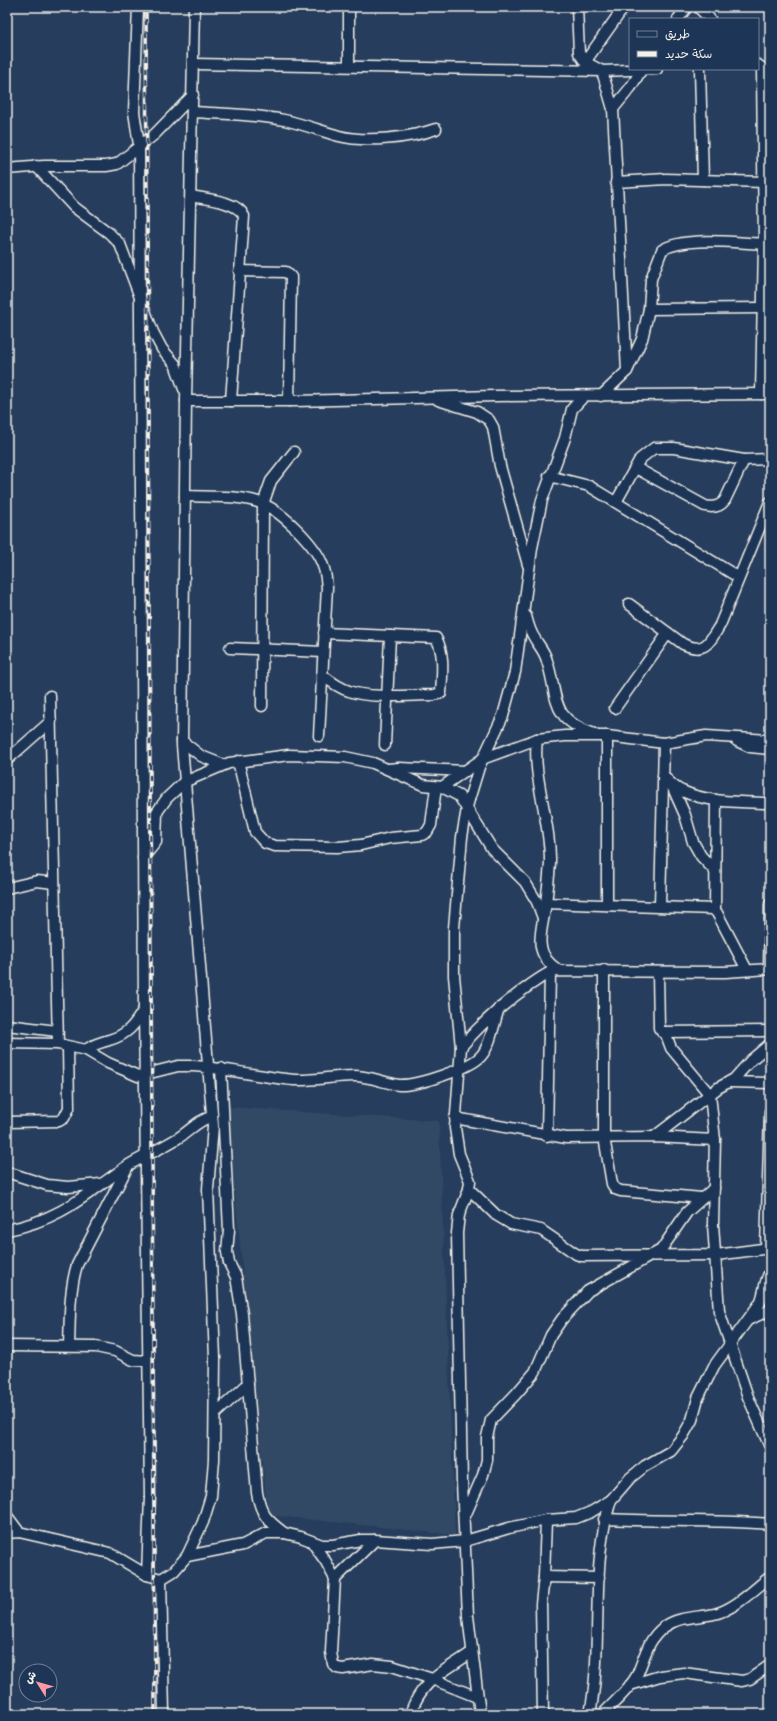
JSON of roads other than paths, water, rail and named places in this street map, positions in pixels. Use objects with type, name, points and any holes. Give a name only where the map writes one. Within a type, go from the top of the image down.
[{"type":"street","points":[[138,7],[138,43],[134,112],[139,145],[144,1009],[150,1497],[147,1575]]},
{"type":"street","points":[[7,1533],[19,1532],[110,1553],[147,1575],[161,1579],[174,1571],[186,1556],[203,1522],[211,1496],[214,1460],[215,1358],[208,1189],[213,1134],[184,782],[182,741],[186,398],[194,7]]},
{"type":"street","points":[[349,7],[349,66]]},
{"type":"street","points":[[578,7],[579,53],[585,62],[602,71],[612,109],[627,371]]},
{"type":"street","points":[[585,62],[624,7]]},
{"type":"street","points":[[679,18],[687,7]]},
{"type":"street","points":[[698,7],[709,18]]},
{"type":"street","points":[[194,64],[602,71],[629,70]]},
{"type":"street","points":[[186,398],[231,401],[289,401],[495,396],[766,394],[762,308],[767,244],[764,182],[762,67]]},
{"type":"street","points":[[612,109],[631,87],[641,70]]},
{"type":"street","points":[[700,70],[703,180]]},
{"type":"street","points":[[7,169],[36,166],[106,166],[124,160],[139,145],[163,126],[193,95]]},
{"type":"street","points":[[193,112],[258,116],[283,120],[341,136],[354,138],[408,137],[436,129]]},
{"type":"street","points":[[36,166],[74,207],[109,233],[120,244],[140,300],[159,343],[175,364],[186,398]]},
{"type":"street","points":[[616,182],[703,180],[764,182]]},
{"type":"street","points":[[190,196],[236,206],[242,210],[245,221],[239,271],[231,401]]},
{"type":"street","points":[[601,396],[627,371],[642,339],[649,309],[651,279],[658,257],[664,248],[696,242],[767,244]]},
{"type":"street","points":[[239,271],[286,272],[291,277],[289,401]]},
{"type":"street","points":[[649,309],[762,308]]},
{"type":"street","points":[[480,1714],[468,1616],[464,1518],[457,1234],[461,1209],[469,1189],[470,1181],[457,1148],[455,1118],[461,1047],[454,976],[454,928],[462,837],[467,807],[482,759],[506,709],[515,672],[537,522],[549,476],[565,438],[572,409],[584,396]]},
{"type":"street","points":[[430,398],[477,412],[489,420],[493,427],[500,466],[529,570]]},
{"type":"street","points":[[616,502],[640,459],[654,448],[662,447],[744,460],[770,458]]},
{"type":"street","points":[[262,706],[263,504],[271,481],[294,452]]},
{"type":"street","points":[[636,468],[705,506],[716,507],[722,504],[725,500],[744,460]]},
{"type":"street","points":[[549,476],[589,486],[738,577]]},
{"type":"street","points":[[185,496],[249,500],[263,504],[304,537],[315,550],[323,565],[327,587],[319,736]]},
{"type":"street","points":[[629,604],[668,634],[692,648],[704,646],[711,640],[720,625],[738,577],[770,502]]},
{"type":"street","points":[[525,610],[534,638],[547,661],[553,693],[559,711],[583,730],[603,736]]},
{"type":"street","points":[[322,675],[334,684],[350,692],[387,695],[434,695],[441,693],[442,674],[439,643],[436,638],[324,633]]},
{"type":"street","points":[[615,708],[668,634]]},
{"type":"street","points":[[385,744],[390,636]]},
{"type":"street","points":[[230,648],[323,652]]},
{"type":"street","points":[[50,696],[58,1044]]},
{"type":"street","points":[[7,760],[51,721]]},
{"type":"street","points":[[603,736],[607,905]]},
{"type":"street","points":[[238,761],[255,832],[265,843],[275,846],[344,847],[361,845],[390,838],[422,835],[428,832],[431,826],[439,787],[466,771],[482,759],[536,739],[603,736],[664,743],[700,736],[770,740]]},
{"type":"street","points":[[732,738],[750,747],[770,749]]},
{"type":"street","points":[[536,739],[535,751],[549,836],[550,863],[546,903],[540,936],[542,951],[548,964],[554,971],[547,1136]]},
{"type":"street","points":[[182,741],[201,756],[221,764]]},
{"type":"street","points":[[660,906],[664,743]]},
{"type":"street","points":[[143,858],[156,842],[157,812],[167,798],[184,782],[221,764],[238,761],[305,754],[345,757],[372,763],[423,785],[439,787],[455,793],[467,807],[492,849],[517,872],[531,890],[543,918]]},
{"type":"street","points":[[388,769],[399,768],[466,771]]},
{"type":"street","points":[[663,776],[682,792],[716,800],[770,804]]},
{"type":"street","points":[[671,784],[685,815],[693,842],[701,856],[715,870]]},
{"type":"street","points":[[716,800],[715,910],[747,970]]},
{"type":"street","points":[[7,888],[31,882],[54,883]]},
{"type":"street","points":[[546,903],[660,906],[715,910]]},
{"type":"street","points":[[461,1047],[499,1008],[554,971],[604,970],[725,972],[770,969],[770,904]]},
{"type":"street","points":[[604,970],[604,1137],[612,1184],[615,1189],[702,1198]]},
{"type":"street","points":[[658,972],[659,1028],[665,1032],[770,1031]]},
{"type":"street","points":[[7,1043],[58,1044],[86,1050],[108,1063],[134,1075],[145,1075],[178,1066],[208,1067],[295,1080],[366,1076],[387,1083],[405,1085],[428,1080],[460,1068],[482,1055],[499,1008]]},
{"type":"street","points":[[86,1050],[95,1044],[110,1040],[130,1031],[144,1009]]},
{"type":"street","points":[[7,1025],[57,1031]]},
{"type":"street","points":[[665,1032],[671,1048],[710,1095],[715,1140],[713,1224],[719,1312],[748,1397],[770,1448]]},
{"type":"street","points":[[654,1137],[729,1082],[770,1044]]},
{"type":"street","points":[[7,1122],[59,1121],[64,1118],[69,1108],[68,1047]]},
{"type":"street","points":[[221,1068],[229,1230],[227,1252],[238,1287],[259,1507],[266,1520],[284,1534]]},
{"type":"street","points":[[729,1082],[770,1082]]},
{"type":"street","points":[[469,1189],[496,1215],[511,1224],[541,1230],[576,1254],[582,1256],[716,1254],[768,1249],[770,1110]]},
{"type":"street","points":[[7,1230],[38,1223],[58,1214],[128,1166],[179,1138],[202,1120],[211,1117]]},
{"type":"street","points":[[455,1118],[547,1136],[566,1138],[654,1137],[715,1140]]},
{"type":"street","points":[[69,1346],[71,1289],[73,1277],[77,1265],[128,1166]]},
{"type":"street","points":[[7,1172],[47,1185],[68,1186],[102,1184]]},
{"type":"street","points":[[464,1518],[483,1475],[487,1460],[487,1437],[491,1420],[535,1372],[551,1335],[562,1319],[588,1291],[654,1255],[667,1243],[680,1221],[714,1188]]},
{"type":"street","points":[[186,1556],[243,1545],[266,1533],[301,1537],[312,1542],[333,1545],[361,1540],[432,1544],[465,1541],[509,1528],[546,1520],[576,1518],[591,1512],[611,1500],[630,1478],[645,1466],[671,1451],[684,1436],[692,1420],[698,1398],[705,1383],[730,1344],[762,1299],[766,1278],[770,1272]]},
{"type":"street","points":[[748,1320],[770,1310]]},
{"type":"street","points":[[7,1346],[69,1346],[115,1351],[133,1360],[148,1361]]},
{"type":"street","points":[[215,1414],[248,1384]]},
{"type":"street","points":[[590,1714],[596,1673],[599,1578],[604,1519],[611,1500]]},
{"type":"street","points":[[7,1516],[19,1532]]},
{"type":"street","points":[[604,1519],[770,1524]]},
{"type":"street","points":[[543,1714],[541,1604],[544,1577],[546,1520]]},
{"type":"street","points":[[335,1579],[375,1540]]},
{"type":"street","points":[[312,1542],[326,1562],[335,1579],[331,1652],[333,1664],[337,1668],[343,1669],[373,1664],[392,1666],[432,1678],[477,1697]]},
{"type":"street","points":[[544,1577],[599,1578]]},
{"type":"street","points":[[603,1714],[630,1685],[637,1675],[648,1646],[664,1627],[678,1620],[713,1614],[726,1610],[770,1577]]},
{"type":"street","points":[[161,1579],[164,1714]]},
{"type":"street","points":[[410,1714],[414,1700],[432,1678],[472,1652]]},
{"type":"street","points":[[630,1685],[660,1676],[684,1673],[742,1681],[750,1679],[770,1665]]},
{"type":"railway","points":[[146,7],[155,1714]]}]
